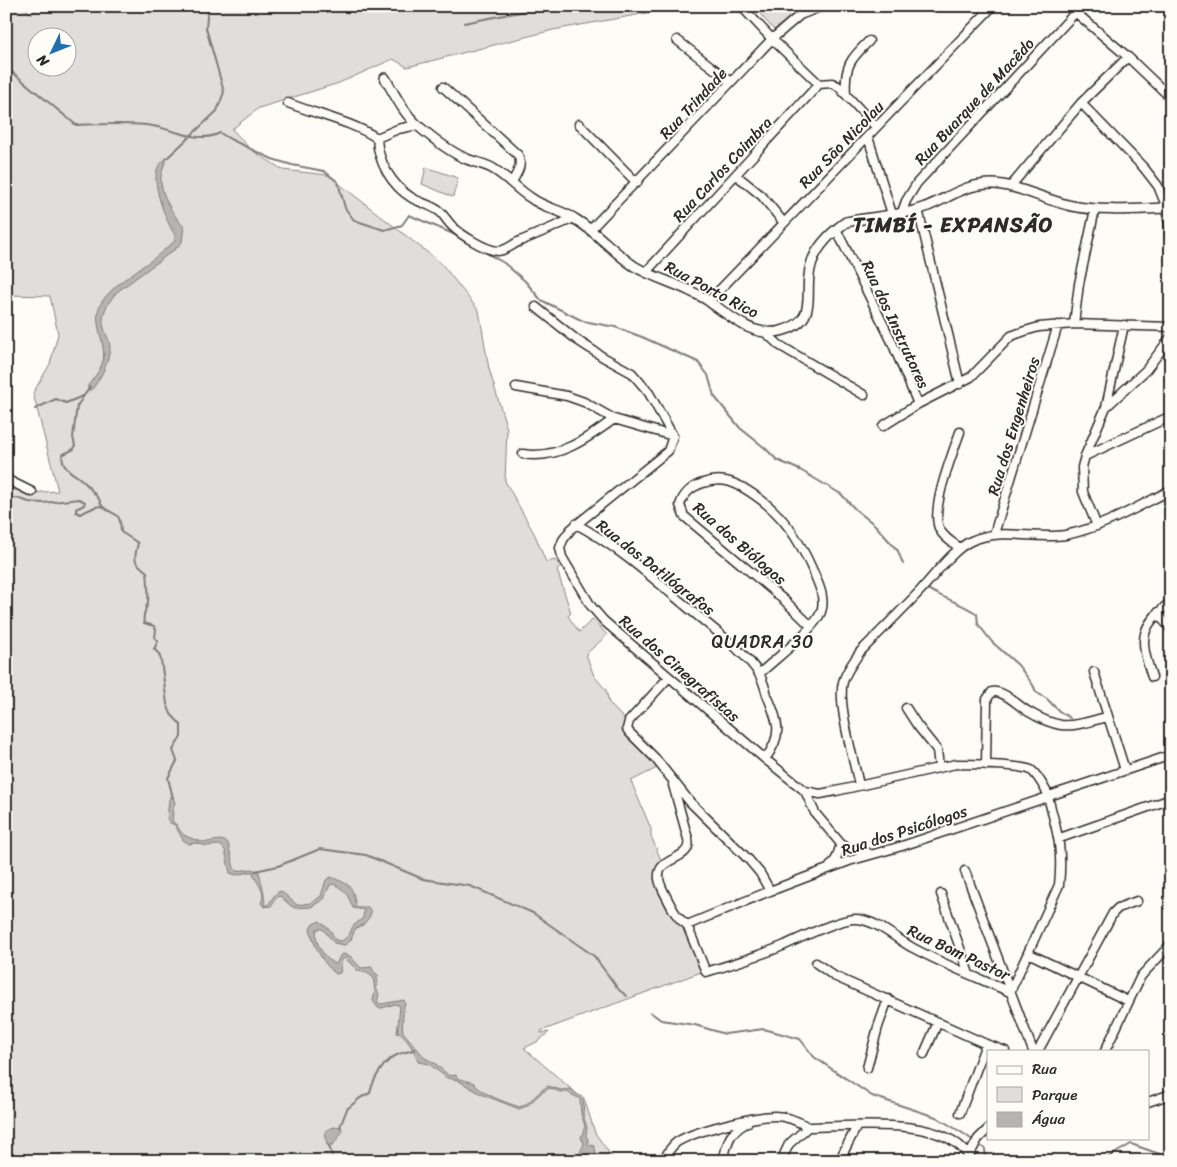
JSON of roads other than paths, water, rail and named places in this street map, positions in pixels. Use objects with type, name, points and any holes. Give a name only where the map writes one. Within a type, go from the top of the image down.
[{"type":"street","name":"Rua Trindade","points":[[591,229],[637,183],[772,39],[800,15],[823,6]]},
{"type":"street","name":"Rua São Nicolau","points":[[709,301],[993,6]]},
{"type":"street","points":[[1068,6],[1128,57],[1171,98]]},
{"type":"street","points":[[1166,6],[1171,11]]},
{"type":"street","points":[[742,7],[772,39],[820,84],[832,83],[838,86],[876,127]]},
{"type":"street","name":"Rua Buarque de Macêdo","points":[[902,212],[908,196],[917,183],[1075,13]]},
{"type":"street","points":[[677,40],[731,82]]},
{"type":"street","points":[[846,94],[845,80],[847,67],[853,56],[869,41]]},
{"type":"street","points":[[1010,187],[1081,103],[1128,57]]},
{"type":"street","name":"Rua Porto Rico","points":[[385,78],[402,107],[418,125],[459,155],[494,168],[532,200],[574,218],[591,229],[624,258],[646,272],[709,301],[733,320],[756,330],[766,332],[788,328],[803,317],[807,310],[810,270],[813,260],[818,250],[836,229],[846,222],[918,209],[966,188],[987,184],[1010,187],[1049,200],[1095,210],[1169,207]]},
{"type":"street","name":"Rua Carlos Coimbra","points":[[646,272],[820,84]]},
{"type":"street","points":[[443,87],[518,155],[521,161],[512,182]]},
{"type":"street","points":[[288,103],[345,122],[377,138],[418,125]]},
{"type":"street","points":[[1081,103],[1144,168],[1158,186],[1169,207],[1171,236]]},
{"type":"street","points":[[579,124],[637,183]]},
{"type":"street","points":[[868,137],[892,214]]},
{"type":"street","points":[[377,138],[382,164],[397,186],[413,199],[440,212],[453,228],[487,248],[504,250],[574,218]]},
{"type":"street","points":[[736,175],[762,196],[784,224]]},
{"type":"street","points":[[918,209],[960,384]]},
{"type":"street","points":[[1074,324],[1079,284],[1095,210]]},
{"type":"street","name":"Rua dos Instrutores","points":[[836,229],[891,340],[918,404]]},
{"type":"street","points":[[536,307],[584,344],[632,373],[649,393],[673,436]]},
{"type":"street","points":[[883,426],[918,404],[960,384],[979,370],[1011,336],[1032,329],[1074,324],[1171,327]]},
{"type":"street","points":[[1097,526],[1083,492],[1081,480],[1084,456],[1106,407],[1124,325]]},
{"type":"street","name":"Rua dos Engenheiros","points":[[994,534],[1058,326]]},
{"type":"street","name":"Rua Porto Rico","points":[[766,332],[779,344],[864,395]]},
{"type":"street","points":[[1106,407],[1146,370],[1171,337]]},
{"type":"street","points":[[516,387],[567,396],[589,404],[614,419],[673,436]]},
{"type":"street","points":[[1084,456],[1171,416]]},
{"type":"street","points":[[523,454],[534,456],[553,454],[594,434],[614,419]]},
{"type":"street","points":[[960,432],[942,486],[936,518],[938,528],[944,536],[960,548]]},
{"type":"street","name":"Rua dos Datilógrafos","points":[[560,548],[567,534],[576,524],[629,484],[668,451],[673,436]]},
{"type":"street","points":[[6,479],[32,492]]},
{"type":"street","name":"Rua dos Biólogos","points":[[759,674],[811,626],[821,611],[822,599],[819,586],[800,545],[789,527],[776,511],[739,484],[724,480],[710,480],[686,492],[680,505],[684,516],[811,626]]},
{"type":"street","points":[[859,785],[840,696],[843,681],[860,652],[960,548],[982,536],[994,534],[1064,535],[1097,526],[1171,490]]},
{"type":"street","name":"Rua dos Datilógrafos","points":[[576,524],[602,538],[651,577],[724,638],[759,674],[777,725],[778,735],[774,746],[765,759]]},
{"type":"street","name":"Rua dos Cinegrafistas","points":[[560,548],[562,557],[577,584],[591,606],[604,621],[765,759],[806,791],[815,813],[841,844]]},
{"type":"street","points":[[1152,677],[1144,653],[1144,641],[1148,624],[1171,602]]},
{"type":"street","points":[[1157,614],[1171,629]]},
{"type":"street","points":[[1094,672],[1125,770]]},
{"type":"street","points":[[670,677],[632,717],[627,729],[655,758],[672,781],[749,860],[760,873],[770,891]]},
{"type":"street","points":[[986,764],[987,699],[992,692],[996,691],[1044,720],[1062,725],[1107,717]]},
{"type":"street","points":[[906,708],[937,750],[939,767]]},
{"type":"street","name":"Rua dos Psicólogos","points":[[687,924],[828,869],[902,846],[1171,755]]},
{"type":"street","points":[[806,791],[820,794],[956,764],[986,764],[1028,769],[1038,778],[1048,796],[1060,838],[1171,800]]},
{"type":"street","points":[[672,781],[689,843],[684,854],[664,863],[659,880],[675,914],[687,924]]},
{"type":"street","name":"Rua Bom Pastor","points":[[687,924],[706,972],[753,957],[810,933],[855,918],[879,926],[912,948],[1010,992],[1059,885],[1061,867],[1060,838]]},
{"type":"street","points":[[828,869],[836,860],[841,844],[860,853],[872,854]]},
{"type":"street","points":[[965,871],[1033,1050]]},
{"type":"street","points":[[941,894],[969,974]]},
{"type":"street","points":[[1039,1050],[1113,913],[1118,908],[1137,901]]},
{"type":"street","points":[[1104,1050],[1141,976],[1171,944]]},
{"type":"street","points":[[1028,953],[1128,1001]]},
{"type":"street","points":[[816,964],[834,976],[1002,1050]]},
{"type":"street","points":[[867,1068],[878,1026],[888,999]]},
{"type":"street","points":[[924,1054],[938,1022]]},
{"type":"street","points":[[960,1113],[986,1044]]},
{"type":"street","points":[[1150,1101],[1171,1094]]},
{"type":"street","points":[[664,1161],[671,1147],[686,1137],[714,1128],[775,1116],[797,1121],[808,1127],[895,1126],[934,1131],[957,1142],[967,1158]]},
{"type":"street","points":[[723,1161],[732,1132],[754,1120]]},
{"type":"street","points":[[839,1161],[857,1126]]},
{"type":"street","points":[[781,1161],[789,1144],[808,1127]]},
{"type":"street","points":[[967,1158],[976,1141],[987,1130]]},
{"type":"water","points":[[167,157],[161,174],[161,184],[168,204],[184,227],[182,242],[178,247],[117,292],[108,304],[103,323],[110,345],[108,359],[104,370],[91,391],[87,387],[99,370],[104,356],[98,326],[98,311],[101,303],[114,288],[156,257],[175,240],[175,235],[161,203],[156,185],[158,168]]},
{"type":"water","points":[[170,797],[173,797],[175,803],[172,821],[183,834],[203,842],[225,841],[228,843],[236,871],[252,869],[259,872],[265,906],[281,891],[297,905],[310,903],[321,896],[326,880],[331,877],[348,885],[354,895],[356,907],[368,907],[371,912],[370,916],[363,925],[355,929],[351,940],[345,945],[334,943],[323,929],[317,929],[318,945],[324,955],[336,964],[343,954],[350,956],[361,968],[372,967],[373,971],[378,975],[376,987],[379,995],[377,1002],[381,1004],[404,1000],[403,1032],[425,1058],[436,1064],[449,1076],[456,1075],[457,1078],[474,1083],[482,1091],[502,1101],[520,1107],[528,1103],[548,1086],[561,1090],[572,1089],[584,1098],[583,1115],[587,1127],[586,1136],[588,1144],[594,1146],[596,1152],[595,1161],[581,1161],[580,1157],[584,1143],[581,1138],[585,1126],[581,1114],[580,1099],[567,1092],[560,1092],[550,1088],[541,1093],[527,1106],[519,1109],[481,1094],[457,1080],[447,1078],[429,1064],[418,1062],[408,1042],[399,1033],[397,1034],[400,1006],[395,1004],[378,1008],[373,1001],[375,991],[373,977],[358,971],[345,958],[342,960],[340,973],[336,974],[331,970],[319,954],[310,929],[313,924],[320,921],[331,931],[335,940],[342,941],[349,935],[353,926],[363,918],[364,910],[353,908],[342,889],[334,884],[330,885],[324,899],[311,907],[295,908],[280,896],[277,897],[271,906],[264,907],[261,903],[262,890],[253,872],[236,875],[230,873],[225,850],[220,845],[189,844],[183,840],[175,825],[167,819]]},
{"type":"water","points":[[341,1126],[342,1132],[333,1145],[327,1145],[325,1131]]},
{"type":"waterway","points":[[167,158],[217,111],[224,92],[206,28],[208,6]]},
{"type":"waterway","points":[[464,23],[551,6]]},
{"type":"waterway","points":[[6,67],[76,125],[146,125],[202,137],[220,133],[272,159],[324,171],[338,182],[345,208],[354,220],[384,230],[402,225],[409,215],[451,233],[504,263],[525,281],[541,300],[583,321],[615,327],[698,362],[708,375],[714,396],[740,428],[777,460],[800,470],[841,494],[855,509],[875,525],[898,551],[903,564]]},
{"type":"waterway","points":[[90,387],[77,406],[73,437],[74,449],[62,455],[63,461],[64,465],[80,478],[99,499],[102,506],[118,516],[121,532],[138,543],[135,560],[147,572],[148,583],[148,602],[144,623],[154,626],[156,630],[155,638],[158,641],[154,649],[159,654],[161,660],[167,704],[171,714],[181,725],[181,737],[173,750],[177,761],[168,778],[173,798]]},
{"type":"waterway","points":[[35,409],[56,399],[66,403],[83,396]]},
{"type":"waterway","points":[[6,499],[17,498],[29,502],[43,503],[79,499],[85,502],[84,505],[76,509],[76,512],[80,514],[102,506]]},
{"type":"waterway","points":[[928,589],[977,614],[978,624],[992,642],[1018,665],[1036,692],[1070,718]]},
{"type":"waterway","points":[[255,871],[278,866],[320,849],[366,855],[423,879],[470,886],[533,913],[594,956],[619,990],[627,996]]},
{"type":"waterway","points":[[650,1012],[661,1020],[695,1025],[725,1034],[764,1029],[800,1039],[814,1057],[872,1096],[936,1117],[974,1141]]},
{"type":"waterway","points":[[340,1127],[347,1109],[360,1098],[370,1093],[384,1065],[399,1054],[415,1049]]},
{"type":"waterway","points":[[978,1144],[985,1149],[986,1161]]},
{"type":"waterway","points":[[1102,1161],[1131,1144],[1171,1158]]},
{"type":"waterway","points":[[329,1146],[332,1155]]},
{"type":"district","name":"TIMBÍ - EXPANSÃO","points":[[953,225]]},
{"type":"district","name":"QUADRA 30","points":[[763,642]]}]
